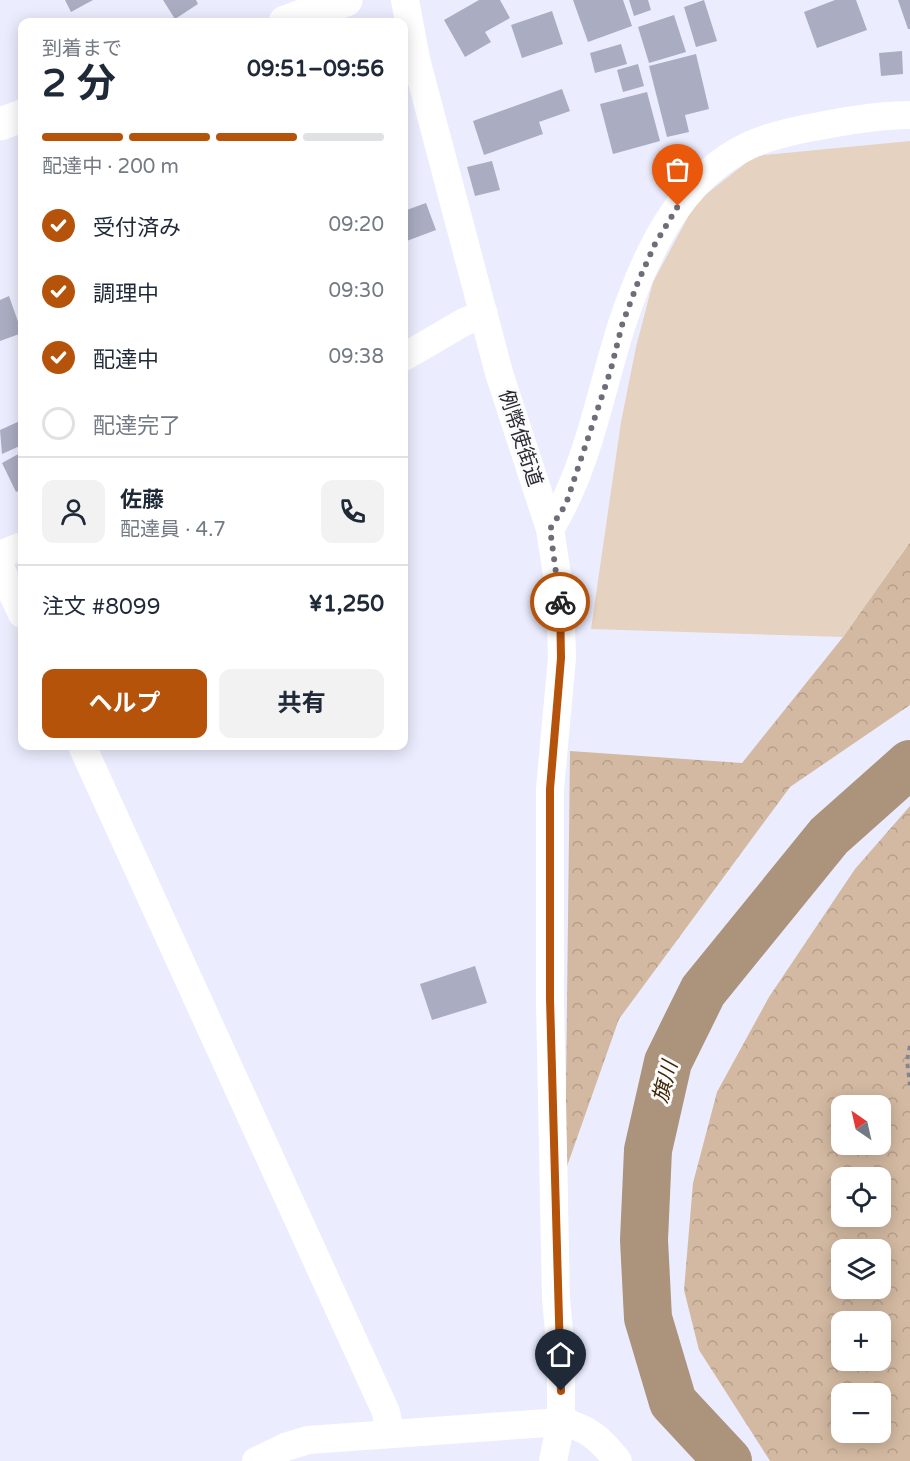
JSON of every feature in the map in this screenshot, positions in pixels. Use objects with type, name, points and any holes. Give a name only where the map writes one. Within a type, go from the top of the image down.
[{"type":"main road","points":[[296,18],[346,0]]},
{"type":"main road","points":[[0,124],[18,117]]},
{"type":"street","name":"例幣使街道","points":[[405,0],[416,59],[499,373],[550,529],[560,594],[561,658],[550,789],[550,999],[561,1422],[553,1461]]},
{"type":"street","points":[[550,529],[566,504],[611,369],[622,325],[638,282],[655,244],[687,194],[708,171],[749,146],[772,136],[863,118],[910,115]]},
{"type":"street","points":[[408,355],[464,322],[484,314]]},
{"type":"street","points":[[0,555],[18,548]]},
{"type":"street","points":[[0,567],[18,605]]},
{"type":"street","points":[[84,750],[386,1412],[390,1432]]},
{"type":"street","points":[[256,1461],[308,1440],[390,1432],[561,1422],[578,1425],[592,1432],[618,1461]]},
{"type":"path","points":[[910,1046],[907,1060],[910,1085]]},
{"type":"green space","points":[[910,542],[910,705],[790,787],[619,1019],[565,1172],[570,751],[742,763],[843,637]]},
{"type":"green space","points":[[910,806],[910,1461],[770,1461],[699,1350],[684,1290],[693,1183],[717,1092],[769,997],[855,869]]},
{"type":"shaded area","points":[[910,141],[910,542],[843,637],[591,629],[621,422],[636,347],[653,282],[696,202],[755,156]]},
{"type":"building","points":[[65,0],[93,0],[71,12]]},
{"type":"building","points":[[163,0],[196,0],[198,4],[174,18]]},
{"type":"building","points":[[479,0],[500,0],[510,18],[485,32],[491,42],[465,57],[444,20]]},
{"type":"building","points":[[573,0],[623,0],[632,26],[588,42]]},
{"type":"building","points":[[629,0],[648,0],[651,10],[634,16]]},
{"type":"building","points":[[704,0],[717,41],[696,47],[684,7]]},
{"type":"building","points":[[835,0],[856,0],[867,30],[817,48],[804,12]]},
{"type":"building","points":[[898,0],[910,0],[910,29],[908,29]]},
{"type":"building","points":[[552,11],[563,44],[522,58],[511,25]]},
{"type":"building","points":[[674,15],[686,52],[649,63],[638,27]]},
{"type":"building","points":[[621,44],[627,64],[595,73],[590,53]]},
{"type":"building","points":[[902,51],[903,74],[881,76],[879,53]]},
{"type":"building","points":[[696,54],[709,109],[685,115],[689,132],[667,137],[649,66]]},
{"type":"building","points":[[638,64],[644,86],[623,92],[617,70]]},
{"type":"building","points":[[562,89],[570,111],[539,122],[543,134],[484,155],[473,121]]},
{"type":"building","points":[[647,92],[660,141],[613,154],[600,104]]},
{"type":"building","points":[[492,161],[500,190],[475,196],[467,167]]},
{"type":"building","points":[[426,203],[436,230],[408,240],[408,210]]},
{"type":"building","points":[[9,296],[18,322],[18,334],[0,341],[0,300]]},
{"type":"building","points":[[18,422],[18,447],[2,454],[0,430]]},
{"type":"building","points":[[18,454],[18,491],[16,492],[2,463]]},
{"type":"building","points":[[475,966],[487,1003],[432,1020],[420,984]]},
{"type":"waterway","name":"旗川","points":[[728,1461],[673,1402],[648,1318],[644,1240],[648,1150],[668,1062],[703,991],[829,836],[910,764]]},
{"type":"way so far","points":[[560,602],[550,529],[566,504],[611,369],[622,325],[638,282],[655,244],[678,206]]},
{"type":"route","points":[[560,602],[561,658],[550,789],[550,999],[556,1299],[561,1352],[561,1391]]}]
